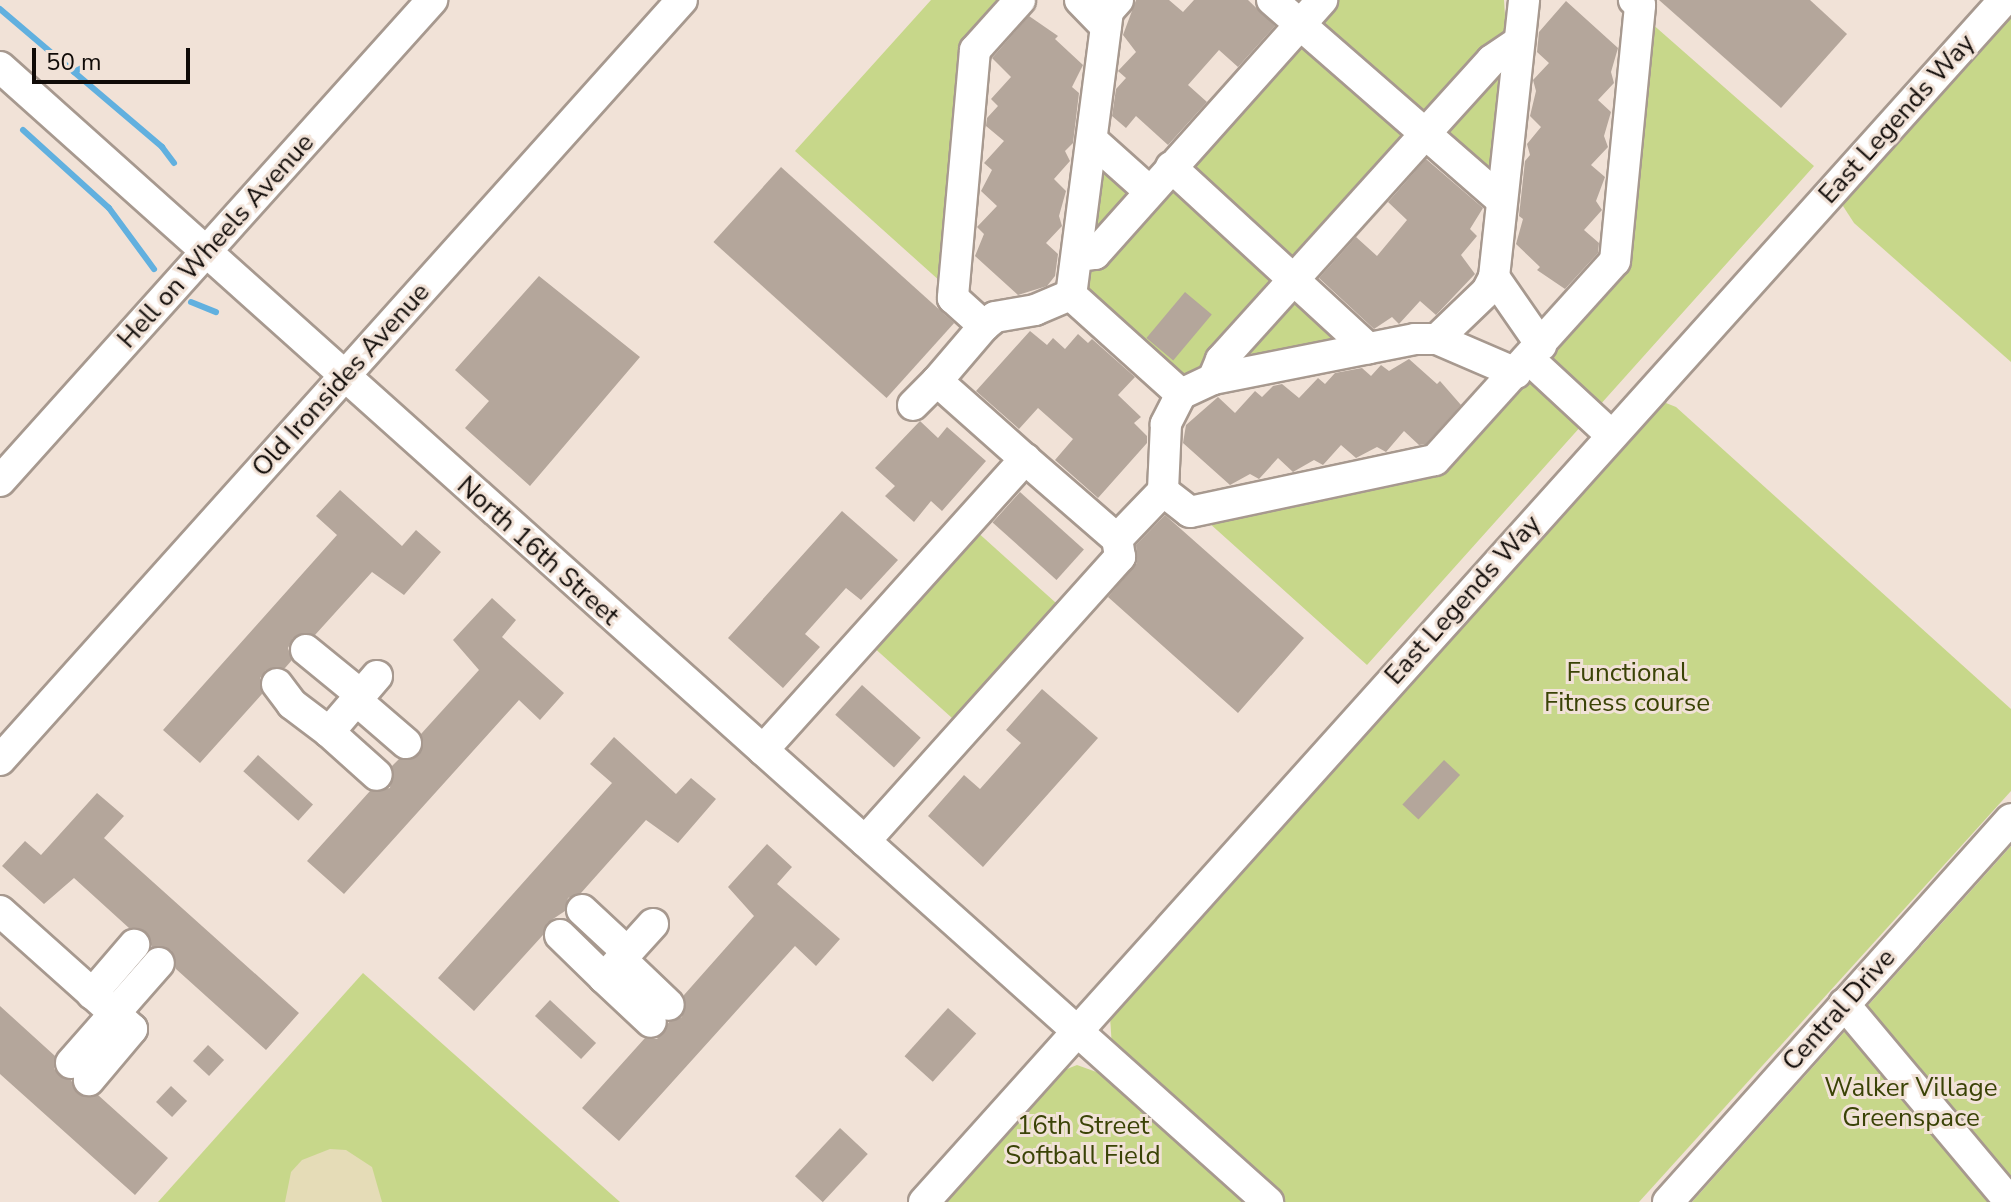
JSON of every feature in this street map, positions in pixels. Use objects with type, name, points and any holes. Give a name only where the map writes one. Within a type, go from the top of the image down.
[{"type":"street","name":"Hell on Wheels Avenue","points":[[0,481],[432,0]]},
{"type":"street","points":[[984,326],[953,298],[975,50],[1020,0]]},
{"type":"street","points":[[1071,295],[1112,13],[1080,0]]},
{"type":"street","points":[[1272,0],[1499,198]]},
{"type":"street","points":[[1078,256],[1095,254],[1322,0]]},
{"type":"street","points":[[1525,0],[1516,44],[1499,198],[1494,277],[1529,359],[1610,434]]},
{"type":"street","points":[[1163,491],[1190,512],[1435,460],[1615,261],[1640,5],[1634,0]]},
{"type":"street","name":"East Legends Way","points":[[924,1202],[1610,434],[2004,0]]},
{"type":"street","name":"Old Ironsides Avenue","points":[[0,760],[343,378],[672,4]]},
{"type":"street","points":[[1213,379],[1221,360],[1424,135],[1492,60],[1516,44]]},
{"type":"street","name":"North 16th Street","points":[[0,67],[343,378],[1268,1202]]},
{"type":"street","points":[[1092,140],[1149,191]]},
{"type":"street","points":[[1171,167],[1368,348]]},
{"type":"street","points":[[1437,339],[1451,331],[1494,277]]},
{"type":"street","points":[[913,405],[995,317],[1035,310],[1071,295]]},
{"type":"street","points":[[1071,295],[1181,394]]},
{"type":"street","points":[[1117,539],[1163,491],[1166,424],[1181,394],[1213,379],[1368,348],[1437,339],[1529,359]]},
{"type":"street","points":[[865,841],[1074,612],[1120,557],[1117,539],[937,381]]},
{"type":"street","points":[[763,750],[1025,459]]},
{"type":"street","points":[[306,650],[365,690],[406,743]]},
{"type":"street","points":[[277,684],[292,704],[377,775]]},
{"type":"street","points":[[329,732],[365,690]]},
{"type":"street","name":"Central Drive","points":[[1668,1202],[2011,819]]},
{"type":"street","points":[[582,910],[618,963],[660,1013]]},
{"type":"street","points":[[0,911],[132,1029],[80,1072]]},
{"type":"street","points":[[618,963],[653,924]]},
{"type":"street","points":[[560,935],[618,963]]},
{"type":"street","points":[[80,984],[134,945]]},
{"type":"street","points":[[115,1014],[159,963]]},
{"type":"street","points":[[1844,1004],[2010,1202]]},
{"type":"green space","points":[[931,0],[1006,0],[971,44],[941,282],[795,151]]},
{"type":"green space","points":[[1281,0],[1504,0],[1508,64],[1494,183],[1424,127],[1286,281],[1353,342],[1183,379],[1087,295],[1096,159],[1151,201],[1310,26]]},
{"type":"green space","points":[[2011,13],[2011,362],[1854,223],[1843,206],[1848,194]]},
{"type":"green space","points":[[1650,22],[1814,166],[1367,665],[1208,522],[1444,464],[1620,268]]},
{"type":"green space","name":"Functional Fitness course","points":[[1666,403],[1676,407],[2011,709],[2011,791],[1639,1202],[1284,1202],[1112,1047],[1110,1017],[1656,406]]},
{"type":"green space","points":[[975,530],[1063,609],[959,724],[871,645]]},
{"type":"green space","name":"Walker Village Greenspace","points":[[2011,846],[2011,1202],[1692,1202]]},
{"type":"green space","points":[[363,973],[620,1202],[158,1202]]},
{"type":"green space","name":"16th Street Softball Field","points":[[1077,1065],[1102,1074],[1246,1202],[944,1202],[1062,1071]]},
{"type":"sand","points":[[330,1149],[346,1150],[372,1167],[382,1202],[285,1202],[291,1172],[302,1160]]},
{"type":"building","points":[[1136,0],[1169,0],[1183,12],[1194,0],[1248,0],[1275,26],[1238,67],[1219,50],[1188,85],[1207,102],[1168,145],[1136,116],[1126,128],[1112,116],[1116,89],[1126,78],[1118,71],[1136,52],[1123,35]]},
{"type":"building","points":[[1659,0],[1810,0],[1847,34],[1781,108]]},
{"type":"building","points":[[1566,1],[1618,48],[1611,72],[1614,83],[1598,100],[1611,112],[1604,136],[1608,147],[1591,165],[1605,177],[1596,201],[1602,210],[1584,230],[1599,243],[1598,253],[1565,289],[1537,270],[1540,267],[1516,244],[1523,219],[1519,216],[1525,161],[1530,155],[1527,144],[1541,127],[1530,116],[1536,91],[1533,80],[1549,63],[1537,52],[1539,32]]},
{"type":"building","points":[[1029,16],[1058,36],[1055,39],[1083,65],[1072,87],[1079,93],[1073,143],[1065,151],[1070,161],[1054,179],[1066,191],[1059,216],[1062,226],[1046,243],[1058,254],[1055,276],[1047,286],[1018,295],[975,256],[984,234],[977,227],[997,206],[981,191],[992,170],[984,163],[1004,141],[986,126],[987,118],[998,106],[991,99],[1011,77],[992,58]]},
{"type":"building","points":[[1426,159],[1483,208],[1470,229],[1477,236],[1461,255],[1475,274],[1436,315],[1420,301],[1399,324],[1392,317],[1374,329],[1319,278],[1356,237],[1377,256],[1407,220],[1388,202]]},
{"type":"building","points":[[781,167],[954,323],[887,398],[713,242]]},
{"type":"building","points":[[539,276],[640,357],[530,486],[465,428],[489,401],[455,370]]},
{"type":"building","points":[[1185,292],[1212,314],[1173,360],[1146,338]]},
{"type":"building","points":[[1030,331],[1047,345],[1053,338],[1065,349],[1078,334],[1088,343],[1092,339],[1135,377],[1118,395],[1141,417],[1134,423],[1147,436],[1147,443],[1098,498],[1055,460],[1073,439],[1038,408],[1019,429],[976,391]]},
{"type":"building","points":[[1409,359],[1437,384],[1440,381],[1461,405],[1426,444],[1419,445],[1404,431],[1386,452],[1377,447],[1356,458],[1341,445],[1323,465],[1314,460],[1293,472],[1278,458],[1259,479],[1250,474],[1230,485],[1183,443],[1186,425],[1218,397],[1235,413],[1255,391],[1262,397],[1273,386],[1282,384],[1299,398],[1318,378],[1325,384],[1335,373],[1362,368],[1371,376],[1381,365],[1389,371]]},
{"type":"building","points":[[920,421],[938,438],[947,427],[986,461],[942,511],[931,501],[914,522],[885,496],[895,486],[875,468]]},
{"type":"building","points":[[340,490],[402,546],[416,530],[441,552],[404,595],[372,572],[315,635],[293,638],[288,648],[292,660],[285,668],[266,670],[260,678],[262,694],[200,763],[163,730],[337,535],[316,516]]},
{"type":"building","points":[[1020,492],[1084,550],[1056,580],[993,522]]},
{"type":"building","points":[[842,511],[898,560],[861,600],[846,588],[805,634],[820,647],[783,688],[728,638]]},
{"type":"building","points":[[1165,515],[1304,638],[1238,713],[1108,597],[1137,563],[1136,545]]},
{"type":"building","points":[[492,598],[516,620],[502,637],[564,693],[540,720],[519,700],[344,894],[307,861],[370,791],[390,788],[392,766],[399,759],[420,754],[421,734],[479,670],[453,640]]},
{"type":"building","points":[[862,685],[921,738],[894,768],[835,715]]},
{"type":"building","points":[[1042,689],[1098,738],[983,867],[928,816],[964,775],[980,789],[1021,743],[1006,730]]},
{"type":"building","points":[[614,737],[676,794],[691,778],[716,799],[678,843],[646,820],[581,893],[568,898],[565,911],[547,923],[543,935],[474,1011],[438,978],[612,783],[590,764]]},
{"type":"building","points":[[258,755],[313,805],[298,821],[243,771]]},
{"type":"building","points":[[1444,760],[1460,775],[1418,820],[1402,805]]},
{"type":"building","points":[[97,793],[124,816],[104,838],[299,1013],[266,1050],[176,969],[171,950],[152,947],[146,932],[129,928],[74,878],[44,904],[2,866],[25,841],[41,855]]},
{"type":"building","points":[[767,844],[792,867],[777,884],[840,939],[816,966],[795,946],[619,1141],[582,1108],[645,1038],[657,1039],[669,1022],[682,1017],[684,995],[754,916],[728,887]]},
{"type":"building","points":[[550,1000],[596,1043],[581,1059],[535,1016]]},
{"type":"building","points":[[0,1006],[55,1056],[54,1069],[71,1080],[77,1093],[98,1095],[168,1158],[135,1195],[0,1074]]},
{"type":"building","points":[[948,1008],[976,1033],[933,1082],[905,1056]]},
{"type":"building","points":[[208,1045],[224,1060],[209,1076],[193,1061]]},
{"type":"building","points":[[171,1086],[187,1101],[172,1117],[156,1102]]},
{"type":"building","points":[[840,1128],[868,1154],[823,1202],[795,1176]]},
{"type":"waterway","points":[[0,9],[162,147],[174,163]]},
{"type":"waterway","points":[[74,72],[92,63]]},
{"type":"waterway","points":[[23,130],[109,208],[154,269]]},
{"type":"waterway","points":[[191,302],[216,312]]}]
